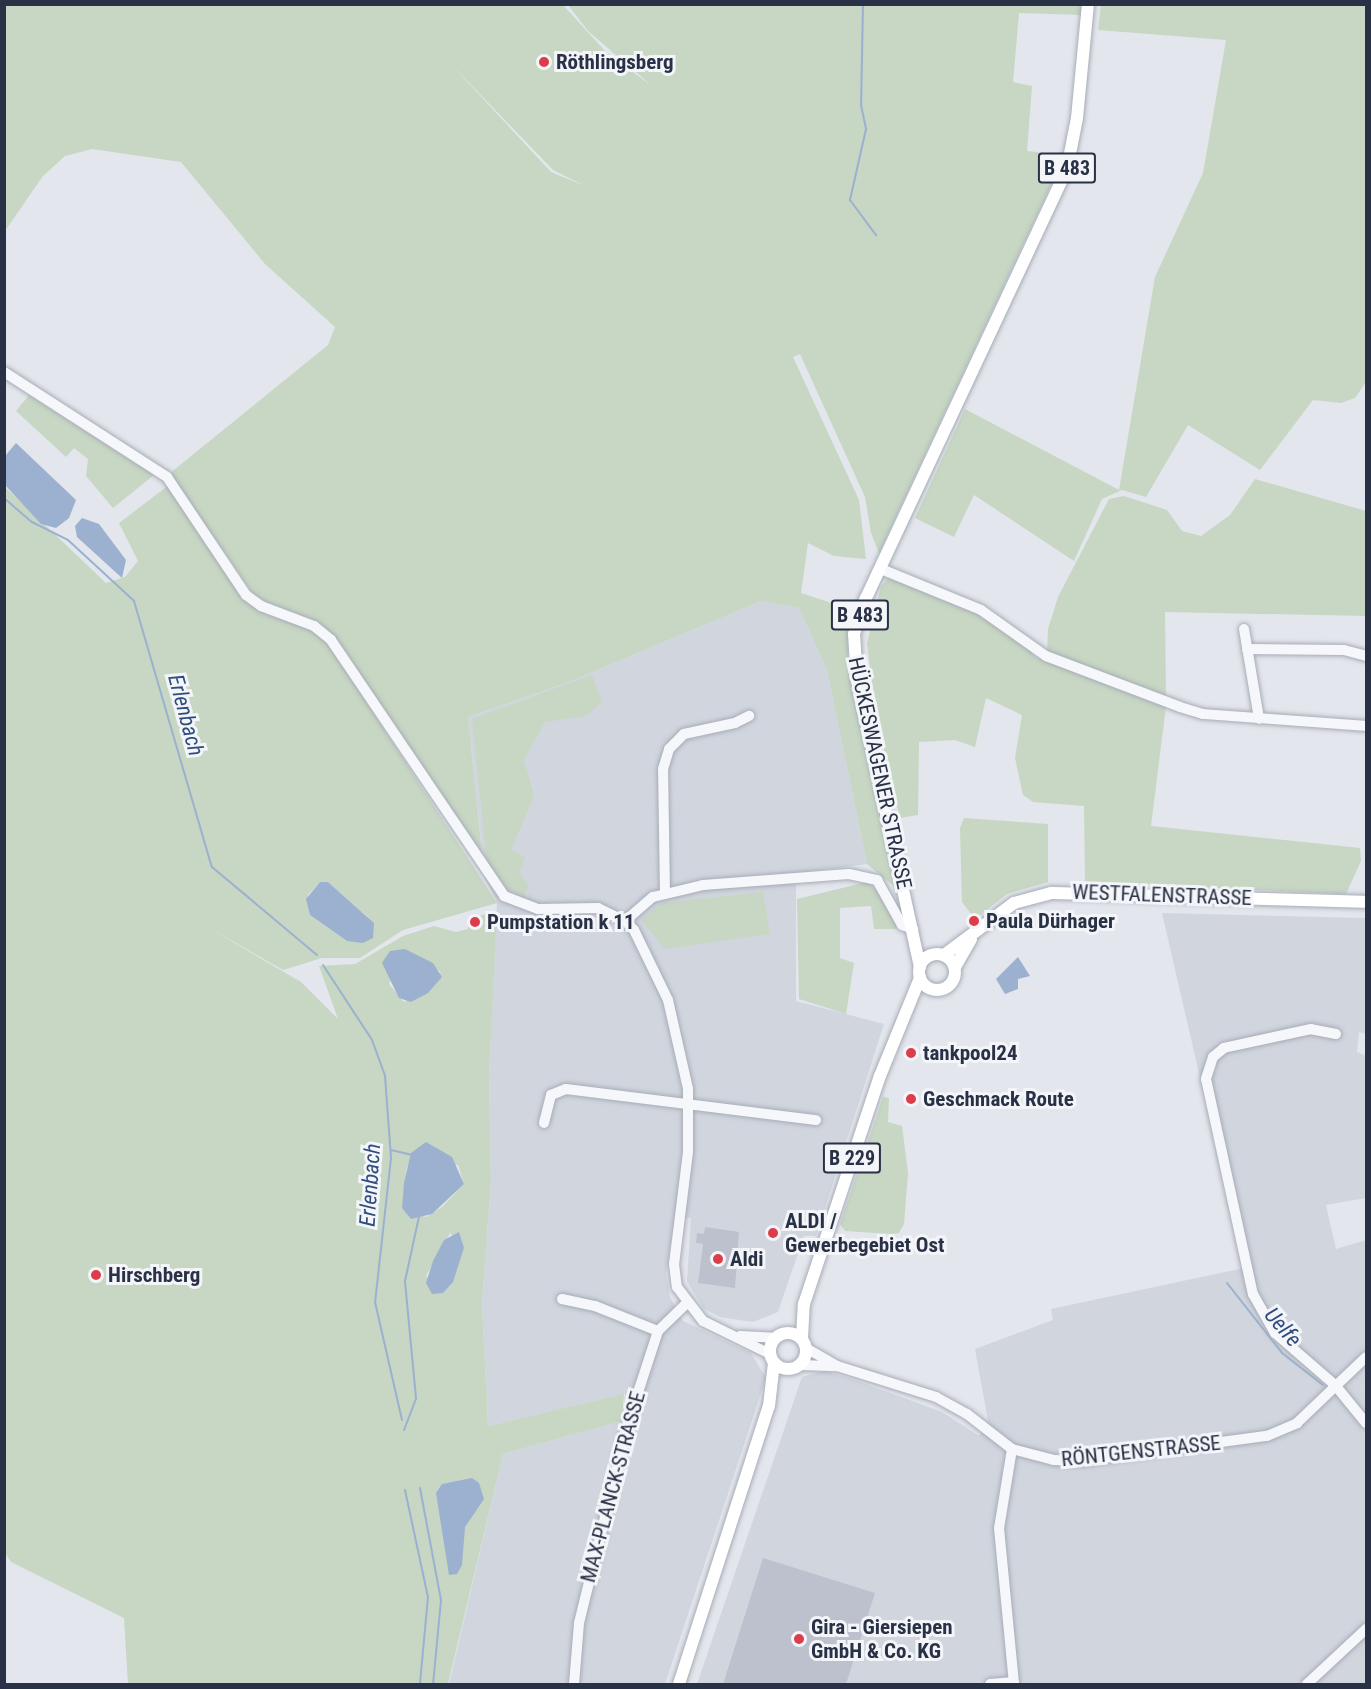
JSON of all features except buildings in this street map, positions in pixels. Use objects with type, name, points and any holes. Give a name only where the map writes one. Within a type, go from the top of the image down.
[{"type":"main road","name":"HÜCKESWAGENER STRASSE","points":[[920,973],[914,932],[854,654],[857,622],[1067,169],[1077,118],[1088,4]]},
{"type":"main road","name":"WESTFALENSTRASSE","points":[[920,973],[938,955],[971,939],[1014,903],[1051,893],[1366,902]]},
{"type":"main road","name":"HÜCKESWAGENER STRASSE","points":[[914,932],[938,955],[955,967]]},
{"type":"main road","name":"WESTFALENSTRASSE","points":[[933,990],[949,986],[955,967],[971,939]]},
{"type":"main road","points":[[920,973],[933,990]]},
{"type":"main road","name":"B 229","points":[[804,1343],[804,1304],[880,1076],[908,1011],[920,973]]},
{"type":"main road","name":"B 229","points":[[908,1011],[933,990]]},
{"type":"main road","name":"B 229","points":[[780,1335],[804,1304]]},
{"type":"main road","points":[[679,1684],[770,1406],[796,1367],[804,1343],[780,1335],[772,1358],[770,1406]]},
{"type":"main road","points":[[772,1358],[796,1367]]},
{"type":"street","points":[[4,372],[167,477],[246,595],[261,606],[314,626],[331,640],[488,878],[509,899],[538,909],[598,908],[626,921],[649,953],[668,1000],[689,1105],[674,1264],[677,1287],[686,1304],[707,1324],[738,1336],[772,1358]]},
{"type":"street","points":[[881,568],[981,610],[1046,656],[1193,711],[1259,719],[1366,726]]},
{"type":"street","points":[[1244,629],[1259,719]]},
{"type":"street","points":[[1247,649],[1344,651],[1366,656]]},
{"type":"street","points":[[665,893],[663,769],[669,748],[684,734],[735,723],[749,716]]},
{"type":"street","points":[[626,921],[642,904],[665,893],[739,880],[866,875],[885,888],[905,929],[914,932]]},
{"type":"street","points":[[1336,1034],[1311,1029],[1224,1048],[1213,1057],[1206,1079],[1253,1294],[1275,1333],[1335,1385],[1366,1423]]},
{"type":"street","points":[[544,1123],[548,1100],[560,1089],[816,1120]]},
{"type":"street","points":[[562,1299],[595,1306],[658,1331]]},
{"type":"street","name":"MAX-PLANCK-STRASSE","points":[[574,1684],[573,1662],[600,1528],[658,1331],[686,1304]]},
{"type":"street","points":[[738,1336],[780,1335]]},
{"type":"street","name":"RÖNTGENSTRASSE","points":[[804,1343],[837,1366],[936,1397],[967,1414],[1012,1449],[1054,1460],[1081,1461],[1251,1439],[1297,1423],[1366,1357]]},
{"type":"street","name":"RÖNTGENSTRASSE","points":[[796,1367],[837,1366]]},
{"type":"street","points":[[990,1684],[1014,1683],[999,1528],[1012,1449]]},
{"type":"street","points":[[1307,1684],[1366,1629]]},
{"type":"shaded area","points":[[761,601],[799,608],[827,670],[867,864],[812,871],[796,882],[796,1001],[884,1024],[816,1236],[804,1236],[778,1312],[753,1322],[720,1317],[703,1308],[687,1281],[691,1218],[675,1216],[666,1274],[670,1297],[683,1321],[751,1353],[766,1378],[665,1684],[449,1684],[503,1454],[622,1421],[625,1394],[488,1426],[482,1304],[491,1179],[489,1076],[497,903],[485,878],[468,717],[569,682]]},
{"type":"shaded area","points":[[1162,913],[1366,918],[1366,1034],[1359,1032],[1357,1052],[1366,1056],[1366,1198],[1326,1205],[1336,1249],[1366,1240],[1366,1684],[697,1684],[802,1377],[824,1371],[852,1379],[942,1412],[979,1436],[988,1421],[975,1349],[1053,1320],[1051,1309],[1244,1268]]},
{"type":"green space","points":[[5,5],[563,5],[607,53],[652,86],[588,31],[568,5],[1084,5],[1083,15],[1019,13],[1013,82],[1032,86],[1027,151],[1065,155],[879,553],[871,533],[865,497],[800,354],[793,357],[859,500],[866,559],[834,556],[808,543],[801,593],[853,610],[847,662],[897,889],[867,864],[827,670],[799,608],[761,601],[569,682],[468,717],[482,853],[333,637],[255,596],[169,474],[328,345],[335,327],[265,264],[181,162],[92,149],[65,156],[43,176],[5,231]],"holes":[[[447,60],[553,170],[585,186],[551,172]]]},
{"type":"green space","points":[[1101,5],[1366,5],[1366,382],[1355,398],[1341,403],[1313,400],[1260,470],[1188,425],[1146,497],[1122,490],[1102,499],[1074,561],[974,495],[954,537],[915,518],[965,409],[1119,490],[1155,277],[1203,173],[1226,40],[1098,30]]},
{"type":"green space","points":[[29,395],[154,475],[113,508],[86,476],[88,459],[74,448],[66,457],[16,411]]},
{"type":"green space","points":[[1255,479],[1366,511],[1366,616],[1165,612],[1166,698],[1047,653],[1048,629],[1058,597],[1109,499],[1124,496],[1167,510],[1182,531],[1201,536],[1230,515]]},
{"type":"green space","points":[[169,485],[247,602],[266,614],[308,627],[328,643],[497,903],[403,930],[360,958],[322,958],[283,970],[204,925],[301,982],[338,1019],[319,966],[355,964],[403,936],[434,926],[456,932],[468,929],[468,919],[497,911],[489,1076],[491,1179],[482,1304],[488,1426],[624,1394],[622,1421],[503,1454],[448,1684],[128,1684],[124,1618],[11,1562],[5,1553],[4,486],[106,583],[125,577],[138,561],[119,523]],"holes":[[[320,882],[328,882],[369,918],[347,941],[310,915],[308,895]],[[405,949],[441,972],[404,1002],[389,984]],[[458,1165],[464,1184],[442,1207],[426,1217],[402,1208],[407,1167]],[[450,1233],[464,1248],[452,1282],[443,1293],[426,1276]]]},
{"type":"green space","points":[[889,576],[975,611],[1024,644],[1035,657],[1166,706],[1151,826],[1360,848],[1361,861],[1346,894],[1085,882],[1084,806],[1033,802],[1023,795],[1015,758],[1022,715],[986,698],[975,747],[955,740],[919,742],[918,815],[900,818],[876,715],[867,643],[881,587]]},
{"type":"green space","points":[[592,675],[602,702],[585,716],[545,722],[524,760],[534,796],[511,850],[525,857],[519,873],[529,885],[523,897],[509,890],[487,863],[472,719]]},
{"type":"green space","points":[[964,818],[1048,824],[1048,882],[1007,894],[975,919],[962,902],[960,828]]},
{"type":"green space","points":[[867,882],[888,900],[897,929],[874,929],[871,906],[840,908],[840,958],[854,963],[846,1014],[799,999],[797,899]]},
{"type":"green space","points":[[763,892],[770,934],[665,949],[641,920],[662,903]]},
{"type":"green space","points":[[883,1097],[889,1098],[888,1122],[902,1126],[908,1173],[904,1224],[899,1233],[892,1234],[845,1231],[840,1224]]},
{"type":"water","points":[[16,443],[76,500],[69,518],[56,528],[41,524],[5,485],[5,456]]},
{"type":"water","points":[[82,518],[99,524],[126,560],[122,578],[77,537],[75,526]]},
{"type":"water","points":[[320,882],[328,882],[374,923],[373,938],[363,943],[347,941],[310,915],[306,899]]},
{"type":"water","points":[[405,949],[433,963],[442,977],[428,993],[411,1002],[399,998],[382,963],[390,951]]},
{"type":"water","points":[[1018,957],[1030,976],[1018,979],[1018,989],[1005,994],[996,979]]},
{"type":"water","points":[[426,1142],[452,1157],[464,1184],[432,1214],[411,1219],[402,1208],[404,1183],[411,1153]]},
{"type":"water","points":[[459,1232],[464,1248],[453,1282],[443,1293],[432,1294],[426,1283],[433,1261],[444,1240]]},
{"type":"water","points":[[472,1478],[479,1483],[484,1499],[465,1527],[462,1565],[457,1574],[449,1575],[436,1493],[442,1484]]},
{"type":"waterway","points":[[863,4],[861,105],[866,129],[850,200],[876,235]]},
{"type":"waterway","name":"Erlenbach","points":[[4,498],[32,522],[68,540],[134,601],[212,867],[317,955]]},
{"type":"waterway","name":"Erlenbach","points":[[323,965],[372,1040],[385,1076],[391,1158],[375,1302],[402,1420]]},
{"type":"waterway","points":[[391,1150],[412,1155]]},
{"type":"waterway","points":[[404,1430],[416,1398],[405,1281],[419,1217]]},
{"type":"waterway","name":"Uelfe","points":[[1227,1283],[1282,1353],[1323,1385]]},
{"type":"waterway","points":[[420,1488],[441,1600],[433,1684]]},
{"type":"waterway","name":"Erlenbach","points":[[405,1490],[428,1597],[420,1684]]},
{"type":"place","name":"Röthlingsberg","points":[[544,62]]},
{"type":"place","name":"Paula Dürhager","points":[[974,921]]},
{"type":"place","name":"Pumpstation k 11","points":[[475,922]]},
{"type":"place","name":"tankpool24","points":[[911,1053]]},
{"type":"place","name":"Geschmack Route","points":[[911,1099]]},
{"type":"place","name":"ALDI / Gewerbegebiet Ost","points":[[773,1233]]},
{"type":"place","name":"Aldi","points":[[718,1259]]},
{"type":"place","name":"Hirschberg","points":[[96,1275]]},
{"type":"place","name":"Gira - Giersiepen GmbH & Co. KG","points":[[799,1639]]}]
